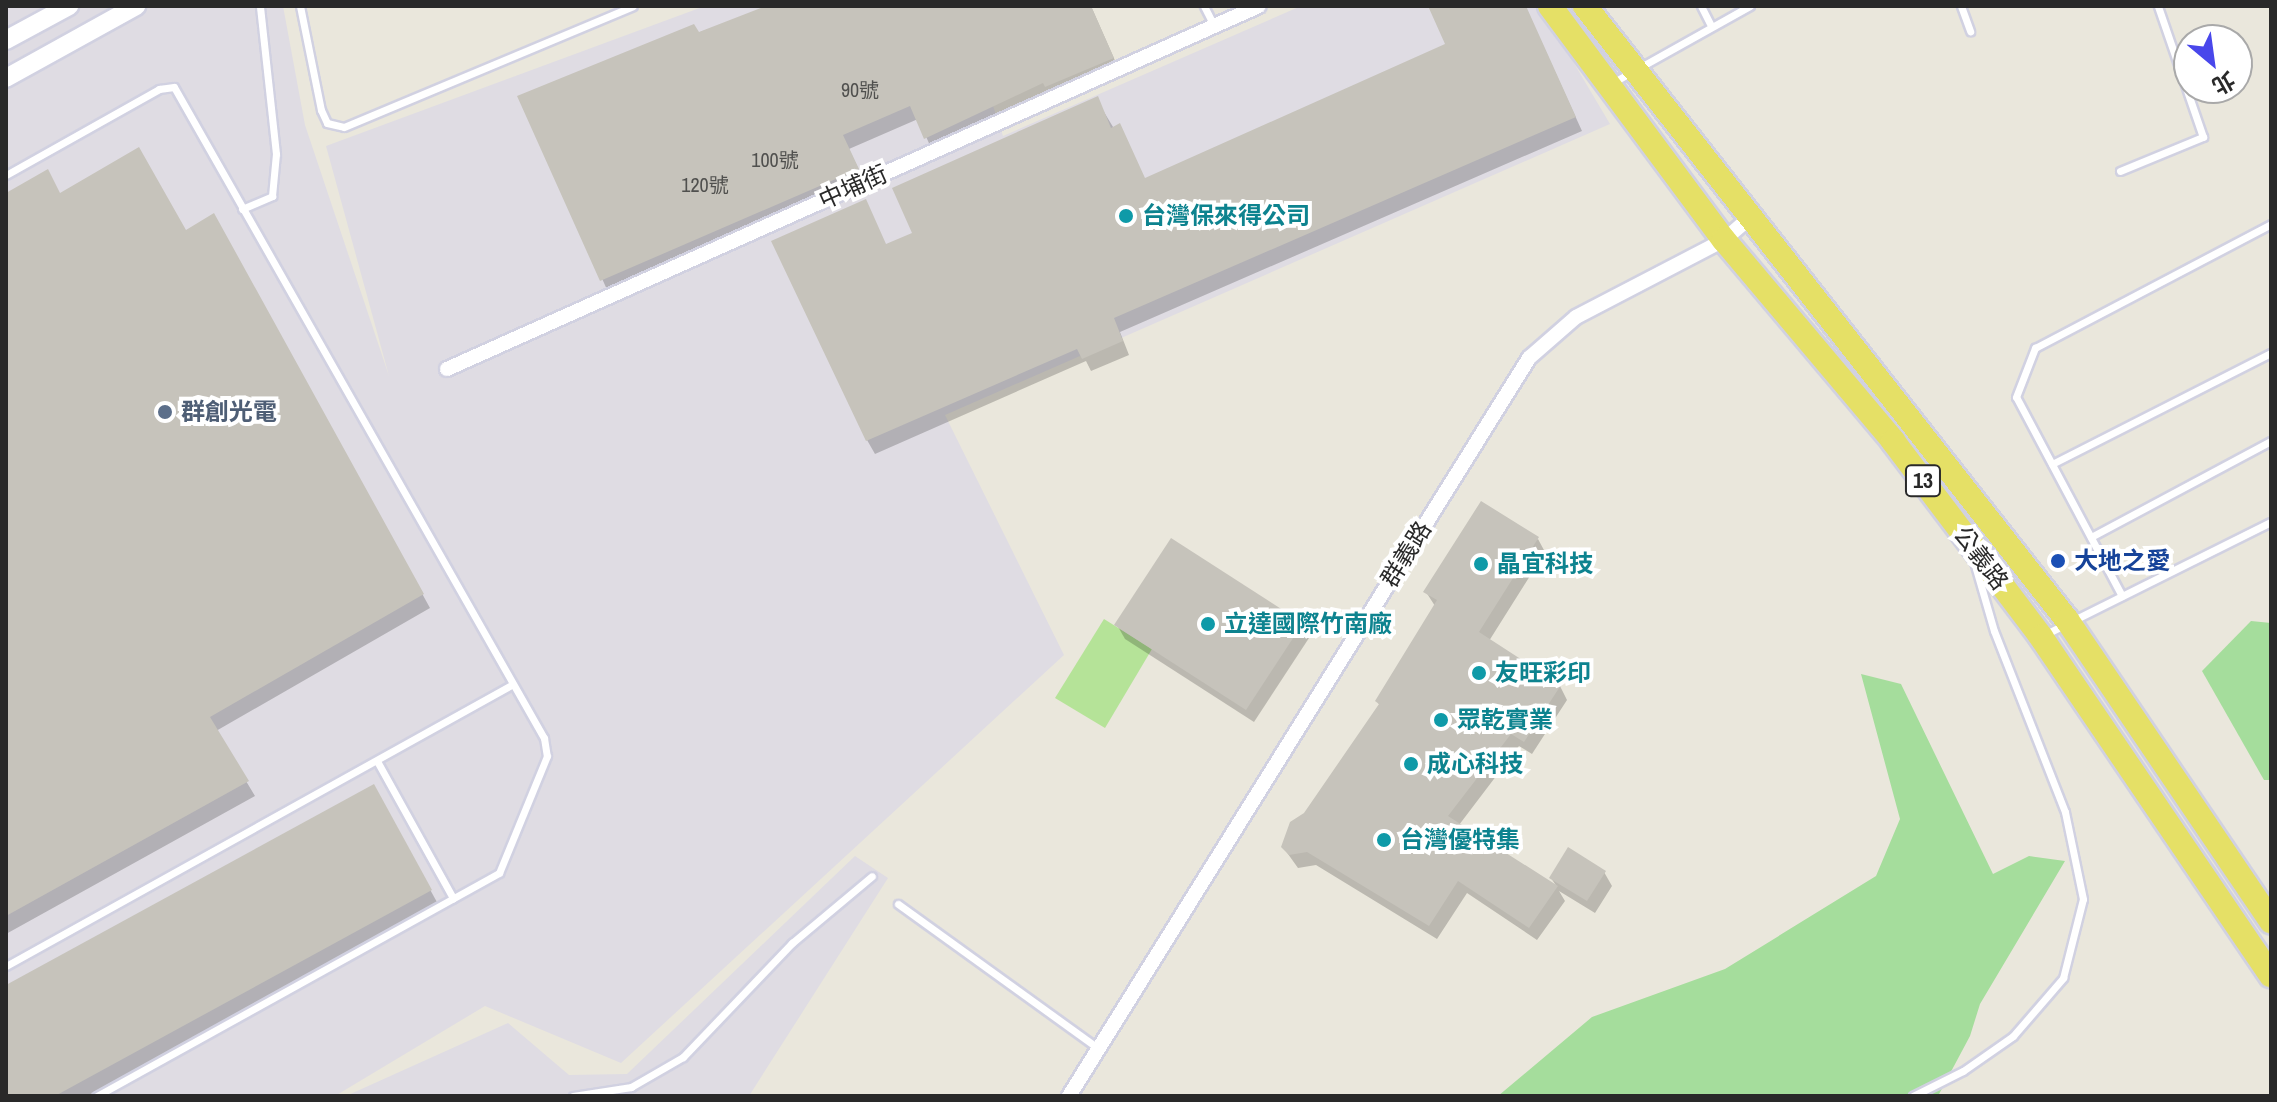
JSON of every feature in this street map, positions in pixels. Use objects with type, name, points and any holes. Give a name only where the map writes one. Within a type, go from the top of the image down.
[{"type":"main road","name":"公義路","points":[[1550,6],[1724,240],[1847,384],[2041,637],[2271,975]]},
{"type":"main road","name":"公義路","points":[[1585,6],[2067,620],[2271,921]]},
{"type":"street","points":[[6,40],[69,6]]},
{"type":"street","points":[[6,78],[136,6]]},
{"type":"street","name":"中埔街","points":[[447,369],[1259,6]]},
{"type":"street","name":"群義路","points":[[1069,1096],[1529,358],[1576,317],[1724,240],[1749,218]]},
{"type":"lane","points":[[242,209],[272,196],[275,168],[260,6]]},
{"type":"lane","points":[[300,6],[321,110],[327,123],[344,127],[633,6]]},
{"type":"lane","points":[[1204,6],[1214,26]]},
{"type":"lane","points":[[1701,6],[1711,26]]},
{"type":"lane","points":[[1608,86],[1631,68],[1750,6]]},
{"type":"lane","points":[[1961,6],[1970,31]]},
{"type":"lane","points":[[2120,171],[2203,137],[2158,6]]},
{"type":"lane","points":[[6,175],[159,89],[174,87],[544,738],[547,756],[499,873],[97,1096]]},
{"type":"lane","points":[[2122,596],[2016,397],[2035,348],[2271,224]]},
{"type":"lane","points":[[2052,464],[2271,353]]},
{"type":"lane","points":[[2091,537],[2271,441]]},
{"type":"lane","points":[[2041,637],[2067,620],[2271,522]]},
{"type":"lane","points":[[1913,1096],[1963,1071],[2013,1036],[2063,978],[2083,899],[2065,812],[1994,631],[1969,542],[1993,524]]},
{"type":"lane","points":[[6,966],[513,684]]},
{"type":"lane","points":[[377,761],[453,898]]},
{"type":"lane","points":[[573,1096],[631,1087],[683,1057],[792,943],[872,876]]},
{"type":"lane","points":[[898,904],[1098,1048]]},
{"type":"shaded area","points":[[6,6],[283,6],[305,125],[389,376],[326,146],[705,6],[960,6],[1003,136],[1301,6],[1540,6],[1610,124],[945,415],[1064,655],[621,1063],[485,1006],[335,1096],[6,1096]]},
{"type":"shaded area","points":[[855,856],[888,878],[749,1096],[346,1096],[508,1023],[569,1075],[627,1074]]},
{"type":"green space","points":[[1104,619],[1152,649],[1105,728],[1055,698]]},
{"type":"green space","points":[[2251,621],[2271,623],[2271,780],[2264,780],[2202,671]]},
{"type":"green space","points":[[1861,674],[1901,684],[1993,874],[2029,856],[2065,861],[1980,1004],[1970,1036],[1938,1096],[1498,1096],[1592,1017],[1725,969],[1876,876],[1900,819]]},
{"type":"building","points":[[766,6],[1091,6],[1114,58],[1045,87],[1043,83],[924,139],[910,106],[843,135],[859,169],[600,281],[517,96],[694,24],[699,32]]},
{"type":"building","name":"台灣保來得公司","points":[[1428,6],[1526,6],[1576,117],[1114,318],[1123,341],[1082,359],[1077,349],[866,441],[771,241],[866,199],[886,244],[912,233],[892,188],[1098,96],[1111,128],[1120,123],[1145,178],[1445,44]]},
{"type":"building","name":"群創光電","points":[[139,147],[186,230],[214,213],[424,594],[210,717],[249,781],[6,916],[6,193],[48,169],[60,193]]},
{"type":"building","points":[[1481,501],[1539,537],[1479,632],[1561,685],[1524,742],[1511,734],[1448,816],[1558,886],[1529,928],[1458,881],[1429,926],[1307,852],[1289,855],[1281,847],[1290,822],[1304,813],[1379,704],[1375,701],[1437,600],[1423,592]]},
{"type":"building","name":"立達國際竹南廠","points":[[1171,538],[1303,623],[1246,710],[1114,625]]},
{"type":"building","points":[[374,784],[432,890],[55,1096],[6,1096],[6,985]]},
{"type":"building","points":[[1568,847],[1606,871],[1587,901],[1549,878]]},
{"type":"place","name":"台灣保來得公司","points":[[1126,216]]},
{"type":"place","name":"群創光電","points":[[165,412]]},
{"type":"place","name":"大地之愛","points":[[2058,561]]},
{"type":"place","name":"晶宜科技","points":[[1481,564]]},
{"type":"place","name":"立達國際竹南廠","points":[[1208,624]]},
{"type":"place","name":"友旺彩印","points":[[1479,673]]},
{"type":"place","name":"眾乾實業","points":[[1441,720]]},
{"type":"place","name":"成心科技","points":[[1411,764]]},
{"type":"place","name":"台灣優特集","points":[[1384,840]]}]
